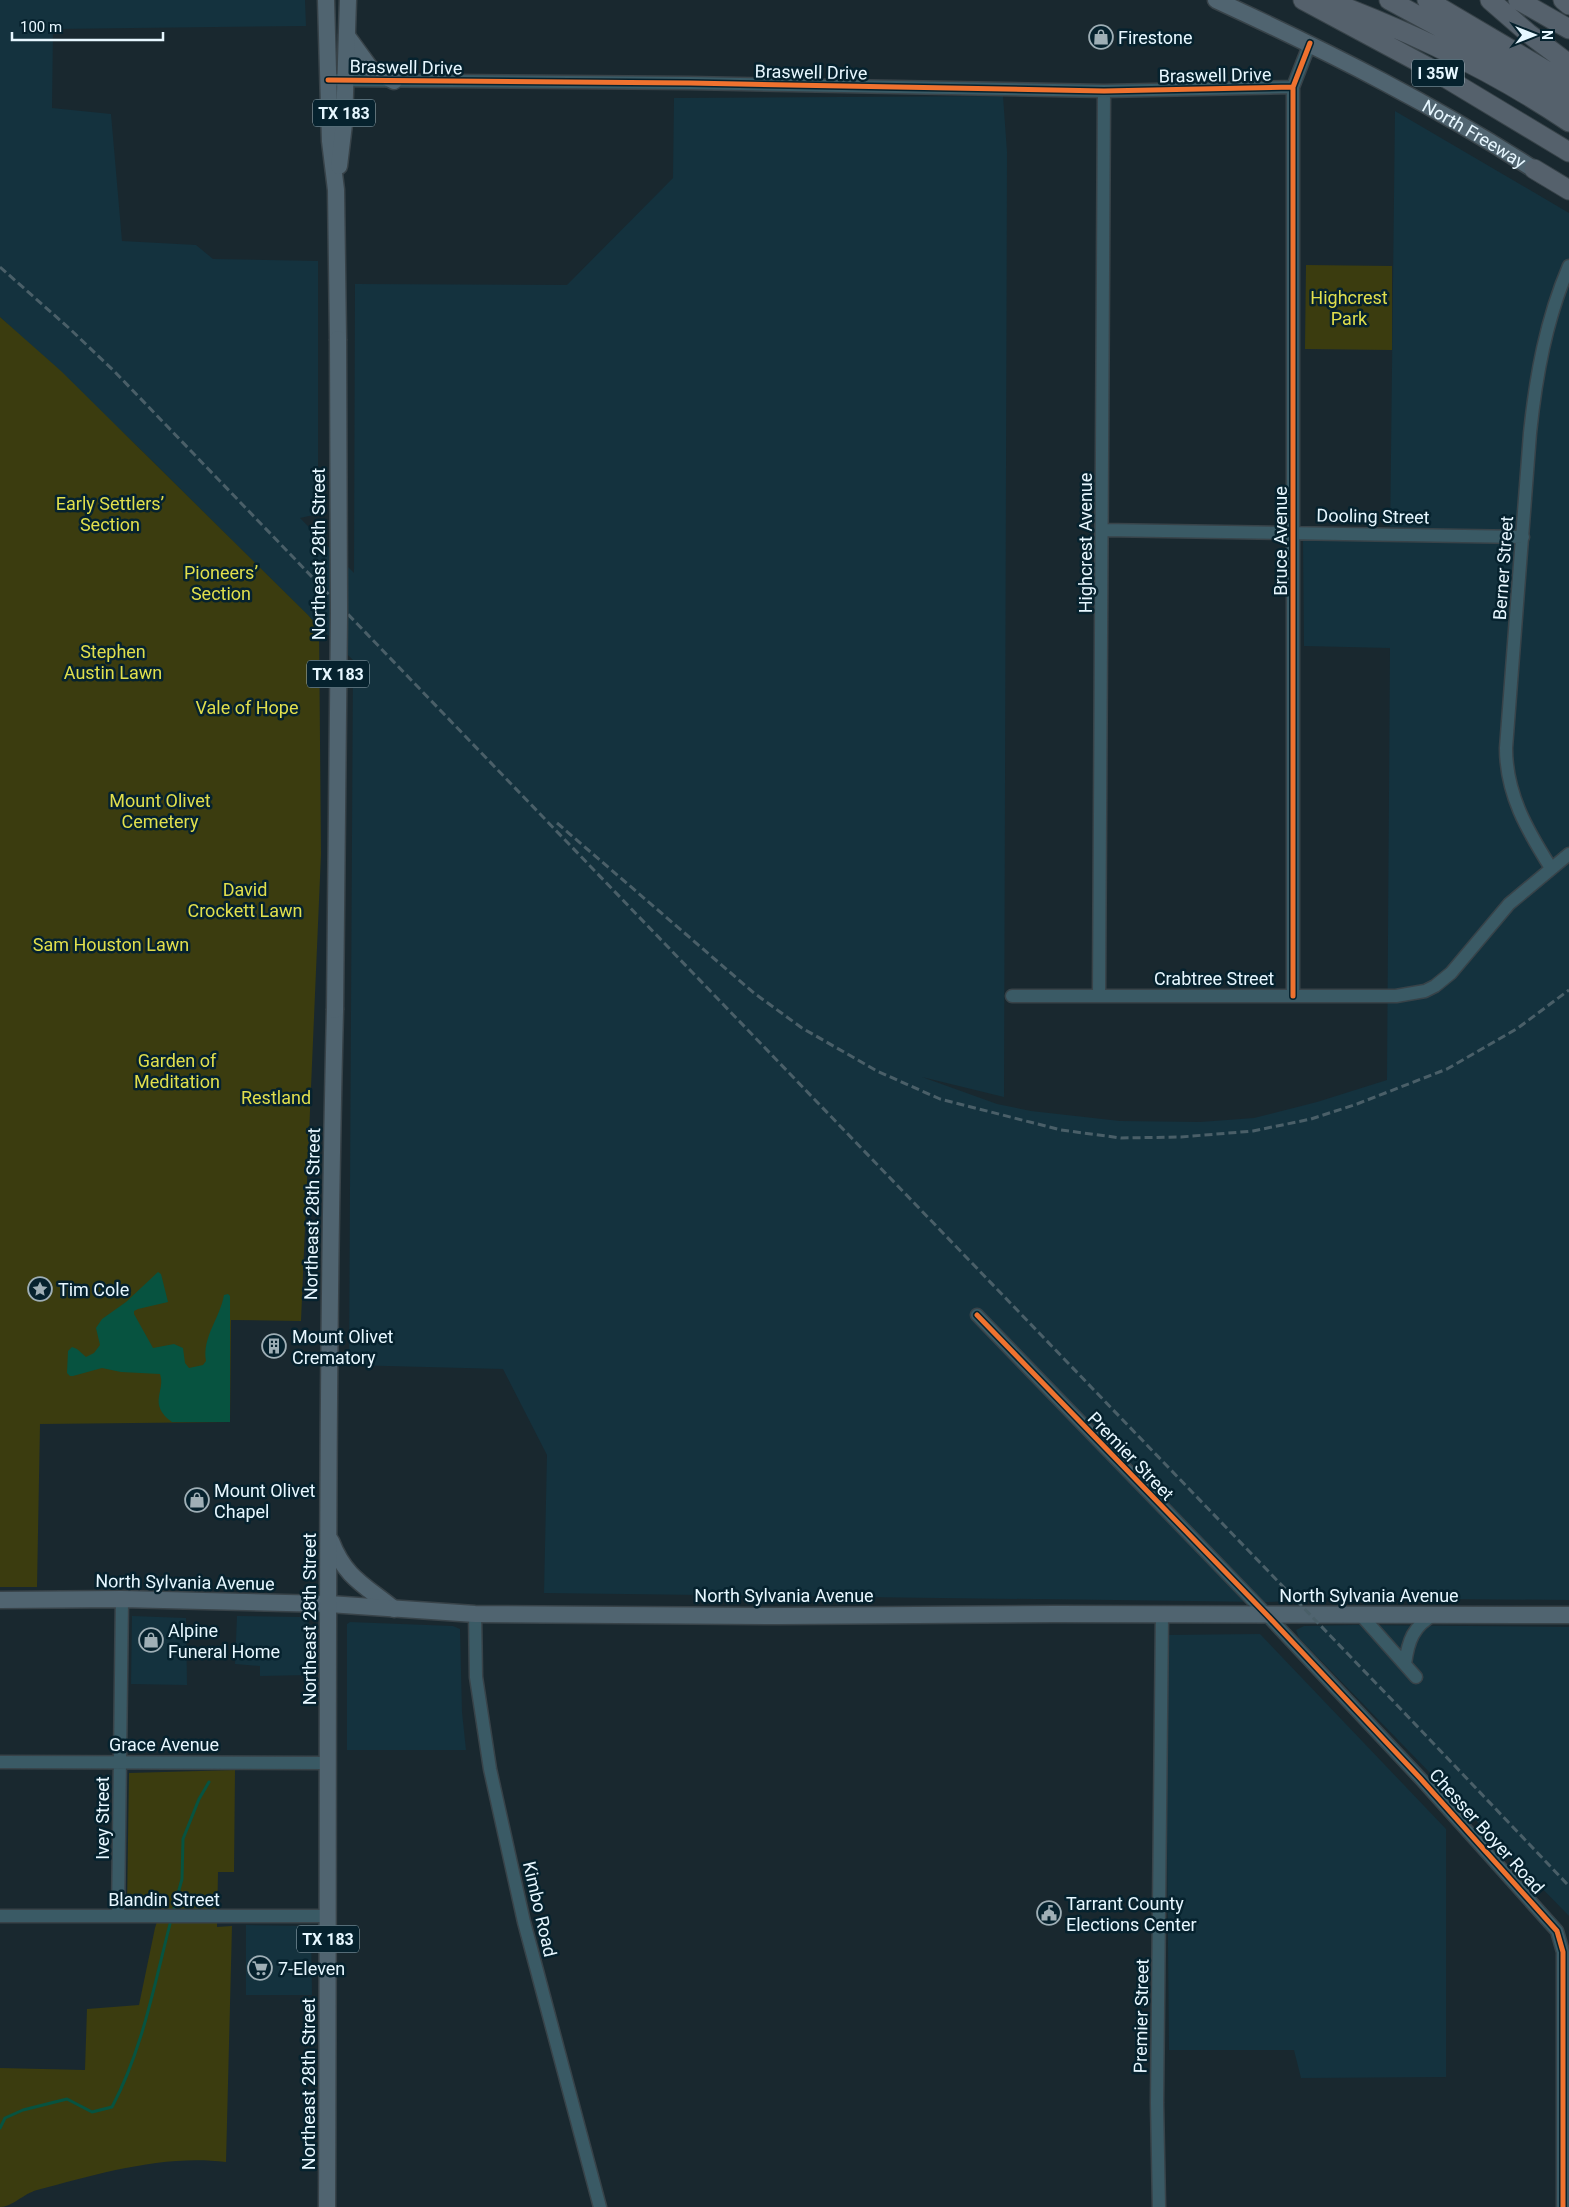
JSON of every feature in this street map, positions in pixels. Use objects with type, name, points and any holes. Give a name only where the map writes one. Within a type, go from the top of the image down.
[{"type":"highway","name":"North Freeway","points":[[1303,0],[1426,66],[1569,152]]},
{"type":"highway","points":[[1326,0],[1377,19],[1449,52],[1569,122]]},
{"type":"highway","points":[[1388,0],[1450,33],[1569,102]]},
{"type":"highway","points":[[1427,0],[1569,84]]},
{"type":"highway","points":[[1490,0],[1528,33],[1569,64]]},
{"type":"highway","points":[[1518,0],[1569,29]]},
{"type":"highway","points":[[1563,0],[1569,4]]},
{"type":"highway","points":[[1534,169],[1569,191]]},
{"type":"main road","name":"Northeast 28th Street","points":[[326,0],[330,141],[336,190],[339,613],[329,1537],[327,2207]]},
{"type":"main road","name":"Northeast 28th Street","points":[[336,190],[344,124],[348,0]]},
{"type":"main road","name":"North Freeway","points":[[1216,0],[1310,43],[1406,93],[1484,136],[1534,169]]},
{"type":"main road","points":[[347,36],[370,69],[394,81]]},
{"type":"main road","points":[[329,1537],[343,1566],[353,1578],[394,1609]]},
{"type":"main road","name":"North Sylvania Avenue","points":[[0,1600],[329,1604],[475,1614],[780,1616],[1054,1614],[1569,1615]]},
{"type":"street","points":[[1293,87],[1310,43]]},
{"type":"street","name":"Braswell Drive","points":[[328,80],[700,83],[1104,91],[1293,87]]},
{"type":"street","name":"Bruce Avenue","points":[[1293,87],[1293,996]]},
{"type":"street","name":"Highcrest Avenue","points":[[1100,996],[1104,91]]},
{"type":"street","name":"Berner Street","points":[[1551,868],[1520,815],[1511,793],[1506,764],[1530,433],[1536,383],[1548,322],[1569,266]]},
{"type":"street","name":"Dooling Street","points":[[1103,530],[1523,537]]},
{"type":"street","name":"Crabtree Street","points":[[1012,996],[1396,996],[1425,991],[1435,986],[1450,973],[1509,904],[1569,854]]},
{"type":"street","name":"Premier Street","points":[[976,1315],[1267,1615]]},
{"type":"street","name":"Ivey Street","points":[[118,1916],[122,1600]]},
{"type":"street","name":"Kimbo Road","points":[[475,1614],[476,1677],[490,1769],[524,1922],[600,2207]]},
{"type":"street","points":[[1360,1614],[1416,1677]]},
{"type":"street","points":[[1404,1664],[1408,1644],[1414,1630],[1435,1614]]},
{"type":"street","name":"Premier Street","points":[[1159,2207],[1157,2096],[1162,1615]]},
{"type":"street","name":"Chesser Boyer Road","points":[[1267,1615],[1420,1778],[1557,1931],[1563,1952],[1563,2207]]},
{"type":"street","name":"Grace Avenue","points":[[0,1762],[329,1763]]},
{"type":"street","name":"Blandin Street","points":[[0,1916],[328,1916]]},
{"type":"shaded area","points":[[0,0],[305,0],[306,26],[53,29],[52,108],[111,114],[122,241],[196,245],[213,259],[318,261],[318,514],[300,518],[354,573],[355,284],[567,285],[673,178],[674,98],[1003,96],[1007,152],[1004,1097],[922,1077],[997,1104],[1031,1111],[1120,1121],[1200,1122],[1254,1118],[1317,1102],[1387,1080],[1390,648],[1304,646],[1303,540],[1390,541],[1395,111],[1569,213],[1569,1600],[1332,1598],[1269,1602],[544,1593],[547,1455],[503,1369],[349,1365],[353,660],[137,446],[0,317]]},
{"type":"shaded area","points":[[158,1272],[161,1274],[168,1302],[138,1309],[134,1311],[134,1314],[153,1348],[174,1344],[183,1348],[185,1363],[189,1368],[203,1365],[206,1361],[205,1352],[209,1336],[224,1295],[228,1294],[230,1296],[230,1422],[172,1422],[160,1409],[160,1374],[121,1372],[102,1368],[73,1376],[67,1373],[68,1351],[72,1347],[86,1357],[94,1353],[100,1345],[96,1328],[102,1319],[126,1302]]},
{"type":"shaded area","points":[[132,1616],[186,1618],[187,1685],[131,1684]]},
{"type":"shaded area","points":[[237,1616],[301,1617],[311,1625],[310,1675],[260,1676],[260,1666],[235,1664]]},
{"type":"shaded area","points":[[350,1622],[453,1626],[460,1629],[462,1712],[466,1750],[347,1750],[347,1624]]},
{"type":"shaded area","points":[[1304,1626],[1569,1627],[1569,1916],[1299,1638],[1296,1630]]},
{"type":"shaded area","points":[[1260,1634],[1446,1829],[1446,2077],[1301,2078],[1294,2050],[1169,2050],[1165,1635]]},
{"type":"shaded area","points":[[246,1925],[307,1926],[311,1929],[312,1995],[246,1995]]},
{"type":"green space","name":"Highcrest Park","points":[[1306,265],[1392,266],[1392,350],[1305,349]]},
{"type":"green space","name":"Mount Olivet Cemetery","points":[[0,317],[61,371],[319,628],[321,854],[301,1321],[231,1320],[230,1422],[40,1424],[37,1587],[0,1587]]},
{"type":"green space","points":[[235,1770],[234,1872],[218,1872],[217,1927],[232,1926],[226,2162],[203,2160],[179,2161],[131,2167],[37,2190],[9,2205],[0,2207],[0,2068],[85,2070],[87,2009],[139,2005],[155,1928],[161,1909],[127,1906],[129,1773]]},
{"type":"waterway","points":[[174,1908],[182,1879],[183,1839],[199,1799],[209,1782]]},
{"type":"waterway","points":[[0,2128],[5,2118],[23,2110],[67,2099],[92,2112],[112,2107],[139,2041],[170,1924]]},
{"type":"railway","points":[[0,267],[115,372],[1569,1886]]},
{"type":"railway","points":[[557,823],[754,993],[802,1028],[877,1071],[940,1099],[1061,1130],[1121,1138],[1181,1137],[1253,1131],[1311,1119],[1357,1104],[1447,1069],[1518,1028],[1569,990]]},
{"type":"cycle path","points":[[1293,996],[1293,87],[1310,43]]},
{"type":"cycle path","points":[[328,80],[690,83],[1104,91],[1293,87]]},
{"type":"cycle path","points":[[977,1315],[1267,1615],[1420,1778],[1557,1931],[1563,1952],[1563,2207]]},
{"type":"place","name":"Firestone","points":[[1101,37]]},
{"type":"place","name":"Tim Cole","points":[[40,1289]]},
{"type":"place","name":"Mount Olivet Crematory","points":[[274,1346]]},
{"type":"place","name":"Mount Olivet Chapel","points":[[197,1500]]},
{"type":"place","name":"Alpine Funeral Home","points":[[151,1640]]},
{"type":"place","name":"Tarrant County Elections Center","points":[[1049,1913]]},
{"type":"place","name":"7-Eleven","points":[[260,1968]]},
{"type":"park label","name":"Early Settlers’ Section","points":[[110,513]]},
{"type":"park label","name":"Pioneers’ Section","points":[[221,582]]},
{"type":"park label","name":"Stephen Austin Lawn","points":[[113,661]]},
{"type":"park label","name":"Vale of Hope","points":[[247,707]]},
{"type":"park label","name":"David Crockett Lawn","points":[[245,900]]},
{"type":"park label","name":"Sam Houston Lawn","points":[[111,944]]},
{"type":"park label","name":"Garden of Meditation","points":[[177,1070]]},
{"type":"park label","name":"Restland","points":[[276,1097]]}]
